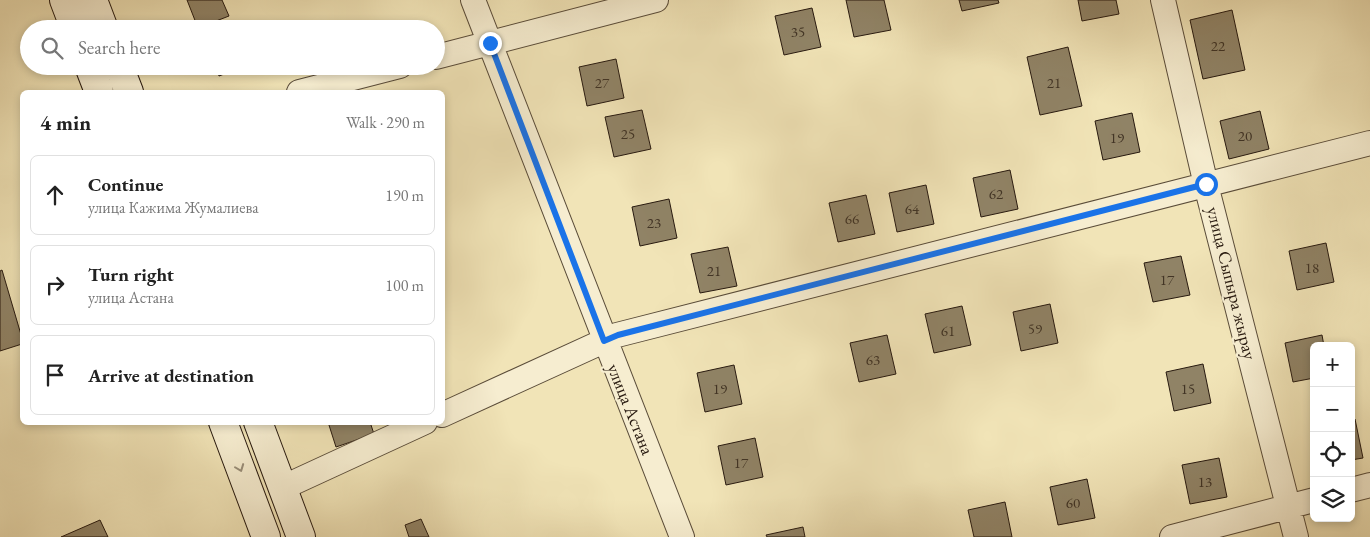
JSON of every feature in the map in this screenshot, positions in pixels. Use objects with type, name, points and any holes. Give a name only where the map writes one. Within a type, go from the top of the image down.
[{"type":"main road","points":[[64,0],[72,20]]},
{"type":"main road","points":[[93,0],[101,20]]},
{"type":"main road","points":[[92,75],[98,90]]},
{"type":"main road","points":[[122,75],[128,90]]},
{"type":"main road","points":[[224,425],[266,537]]},
{"type":"main road","points":[[259,425],[284,487],[301,537]]},
{"type":"street","name":"улица Астана","points":[[473,0],[604,341],[682,537]]},
{"type":"street","points":[[445,55],[656,0]]},
{"type":"street","name":"улица Сыпыра жырау","points":[[1163,0],[1206,184],[1296,537]]},
{"type":"street","points":[[307,90],[365,75]]},
{"type":"street","points":[[445,414],[618,335],[1370,143]]},
{"type":"street","points":[[284,487],[418,425]]},
{"type":"street","points":[[1355,489],[1370,485]]},
{"type":"street","points":[[1172,537],[1310,501]]},
{"type":"building","points":[[187,0],[222,0],[229,16],[219,20],[195,20]]},
{"type":"building","points":[[846,0],[884,0],[891,30],[854,37]]},
{"type":"building","points":[[959,0],[998,0],[999,3],[962,11]]},
{"type":"building","points":[[1078,0],[1116,0],[1119,14],[1082,21]]},
{"type":"building","points":[[812,8],[821,47],[784,55],[775,16]]},
{"type":"building","points":[[1232,10],[1245,70],[1203,79],[1190,20]]},
{"type":"building","points":[[1068,47],[1082,106],[1040,115],[1027,57]]},
{"type":"building","points":[[616,59],[624,98],[587,106],[579,67]]},
{"type":"building","points":[[642,110],[651,149],[614,157],[605,117]]},
{"type":"building","points":[[1260,111],[1269,149],[1229,159],[1220,121]]},
{"type":"building","points":[[1132,113],[1140,152],[1103,160],[1095,121]]},
{"type":"building","points":[[1010,170],[1018,209],[981,217],[973,178]]},
{"type":"building","points":[[926,185],[934,224],[897,232],[889,193]]},
{"type":"building","points":[[866,195],[875,234],[838,242],[829,203]]},
{"type":"building","points":[[669,199],[677,238],[640,246],[632,207]]},
{"type":"building","points":[[1326,243],[1334,282],[1297,290],[1289,251]]},
{"type":"building","points":[[728,247],[737,286],[700,293],[691,254]]},
{"type":"building","points":[[1181,256],[1190,295],[1153,302],[1144,263]]},
{"type":"building","points":[[2,270],[20,331],[20,345],[0,351],[0,271]]},
{"type":"building","points":[[1050,304],[1058,343],[1021,351],[1013,312]]},
{"type":"building","points":[[962,306],[971,345],[934,353],[925,314]]},
{"type":"building","points":[[887,335],[896,374],[859,382],[850,343]]},
{"type":"building","points":[[1322,335],[1323,342],[1310,342],[1310,379],[1293,382],[1285,343]]},
{"type":"building","points":[[1203,364],[1211,403],[1174,411],[1166,372]]},
{"type":"building","points":[[734,365],[742,404],[705,412],[697,373]]},
{"type":"building","points":[[1355,419],[1363,458],[1355,459]]},
{"type":"building","points":[[329,425],[371,425],[374,434],[336,447]]},
{"type":"building","points":[[755,438],[763,477],[726,485],[718,446]]},
{"type":"building","points":[[1219,458],[1227,497],[1190,504],[1182,465]]},
{"type":"building","points":[[1087,479],[1095,518],[1058,525],[1050,487]]},
{"type":"building","points":[[1005,502],[1012,537],[974,537],[968,510]]},
{"type":"building","points":[[421,519],[429,537],[409,537],[405,525]]},
{"type":"building","points":[[100,520],[108,537],[61,537]]},
{"type":"building","points":[[803,527],[805,537],[767,537],[766,535]]},
{"type":"route","points":[[490,43],[604,341],[618,335],[1206,184]]}]
